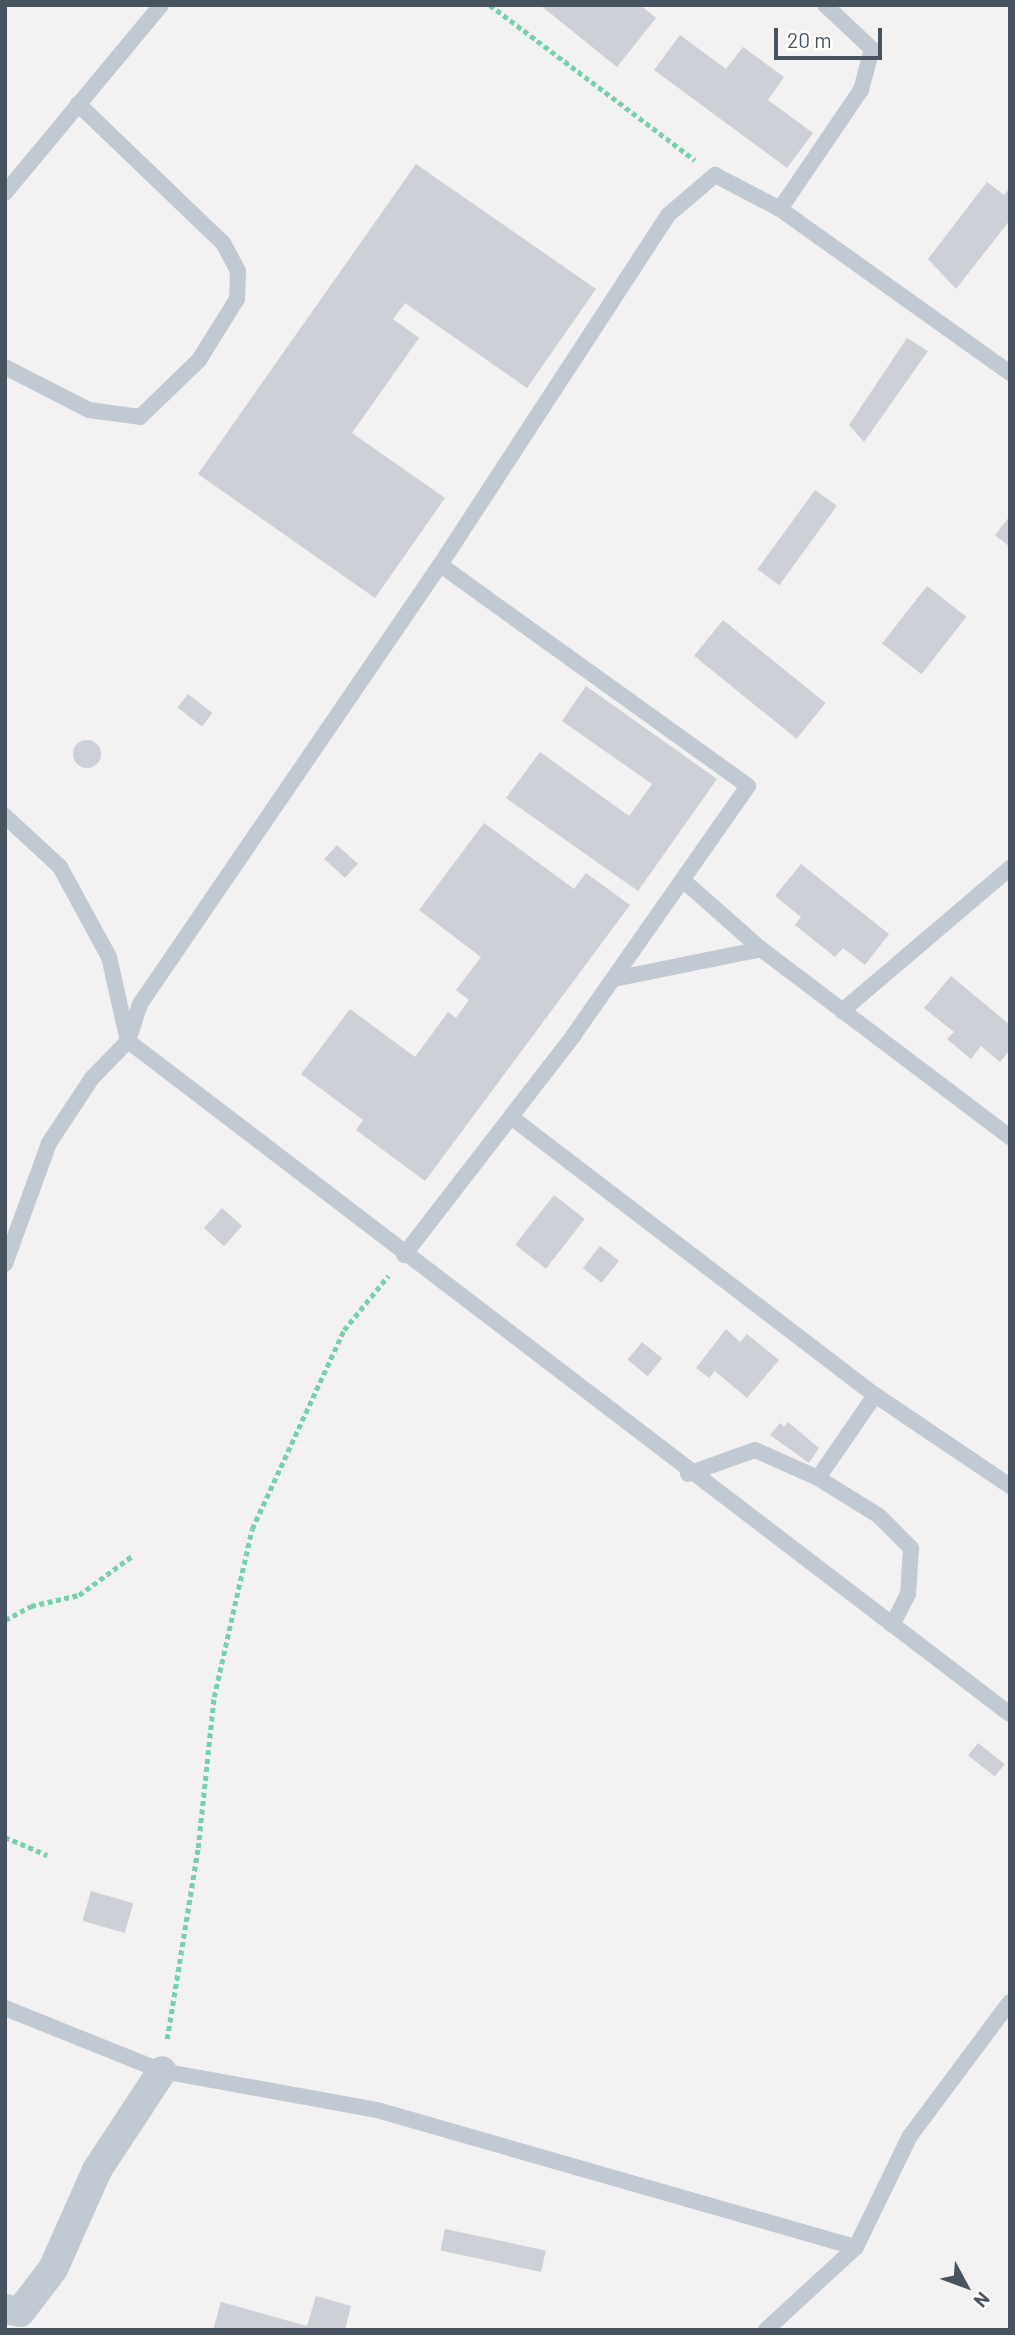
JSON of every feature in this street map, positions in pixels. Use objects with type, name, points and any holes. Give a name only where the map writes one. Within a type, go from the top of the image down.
[{"type":"street","points":[[5,2309],[20,2312],[53,2269],[97,2170],[162,2071]]},
{"type":"lane","points":[[5,193],[161,5]]},
{"type":"lane","points":[[780,209],[861,90],[872,49],[825,5]]},
{"type":"lane","points":[[5,367],[89,410],[140,417],[199,360],[237,299],[238,271],[223,243],[78,104]]},
{"type":"lane","points":[[5,1264],[49,1143],[93,1078],[128,1041],[139,1004],[440,565],[668,215],[715,175],[780,209],[1010,373]]},
{"type":"lane","points":[[404,1255],[614,979],[685,882],[748,786],[440,565]]},
{"type":"lane","points":[[5,816],[66,879],[109,957],[128,1041],[688,1474],[1010,1714]]},
{"type":"lane","points":[[842,1011],[1010,868]]},
{"type":"lane","points":[[685,882],[761,948],[1010,1136]]},
{"type":"lane","points":[[614,979],[761,948]]},
{"type":"lane","points":[[511,1117],[875,1395],[1010,1486]]},
{"type":"lane","points":[[818,1478],[875,1395]]},
{"type":"lane","points":[[688,1474],[755,1450],[818,1478],[879,1516],[911,1548],[908,1594],[892,1625]]},
{"type":"lane","points":[[766,2330],[856,2246],[910,2136],[1010,2002]]},
{"type":"lane","points":[[5,2008],[162,2071],[377,2110],[856,2246]]},
{"type":"path","points":[[490,5],[715,175]]},
{"type":"path","points":[[162,2071],[198,1847],[214,1697],[252,1529],[344,1330],[404,1255]]},
{"type":"path","points":[[5,1620],[31,1606],[79,1595],[132,1556]]},
{"type":"path","points":[[5,1837],[47,1855]]},
{"type":"building","points":[[540,5],[640,5],[656,18],[617,67]]},
{"type":"building","points":[[680,35],[726,69],[743,47],[784,77],[768,100],[813,133],[787,168],[654,70]]},
{"type":"building","points":[[416,164],[596,289],[527,388],[405,303],[393,319],[419,338],[352,433],[445,498],[375,598],[198,474]]},
{"type":"building","points":[[987,182],[1004,195],[1010,188],[1010,220],[956,289],[928,259]]},
{"type":"building","points":[[907,338],[928,351],[864,442],[849,425]]},
{"type":"building","points":[[815,490],[837,506],[779,585],[757,569]]},
{"type":"building","points":[[1010,516],[1010,547],[995,535]]},
{"type":"building","points":[[927,586],[966,617],[921,674],[882,644]]},
{"type":"building","points":[[723,620],[826,703],[797,739],[694,656]]},
{"type":"building","points":[[586,686],[717,779],[638,891],[506,798],[540,752],[629,816],[652,784],[562,721]]},
{"type":"building","points":[[188,694],[212,713],[202,726],[178,707]]},
{"type":"building","points":[[87,740],[97,744],[101,754],[97,764],[87,768],[77,764],[73,754],[77,744]]},
{"type":"building","points":[[484,823],[574,889],[586,873],[630,905],[425,1181],[356,1130],[363,1120],[301,1074],[350,1009],[415,1057],[448,1012],[456,1018],[469,1000],[456,990],[481,957],[419,910]]},
{"type":"building","points":[[337,845],[358,864],[345,878],[324,859]]},
{"type":"building","points":[[801,864],[889,934],[865,965],[843,948],[835,957],[795,925],[801,917],[775,896]]},
{"type":"building","points":[[951,976],[1010,1025],[1010,1050],[1000,1062],[981,1046],[971,1059],[947,1039],[954,1032],[924,1008]]},
{"type":"building","points":[[554,1195],[585,1219],[546,1269],[515,1245]]},
{"type":"building","points":[[222,1208],[242,1226],[224,1246],[204,1228]]},
{"type":"building","points":[[600,1246],[619,1261],[602,1283],[583,1268]]},
{"type":"building","points":[[726,1329],[740,1342],[747,1334],[779,1360],[747,1398],[715,1371],[709,1378],[696,1368]]},
{"type":"building","points":[[642,1342],[662,1358],[648,1376],[628,1360]]},
{"type":"building","points":[[788,1422],[819,1448],[809,1463],[770,1435],[780,1423],[784,1427]]},
{"type":"building","points":[[978,1743],[1005,1764],[995,1777],[968,1756]]},
{"type":"building","points":[[91,1891],[133,1903],[125,1933],[82,1921]]},
{"type":"building","points":[[445,2229],[546,2250],[541,2272],[440,2251]]},
{"type":"building","points":[[316,2296],[351,2306],[345,2330],[213,2330],[221,2302],[307,2326]]}]
